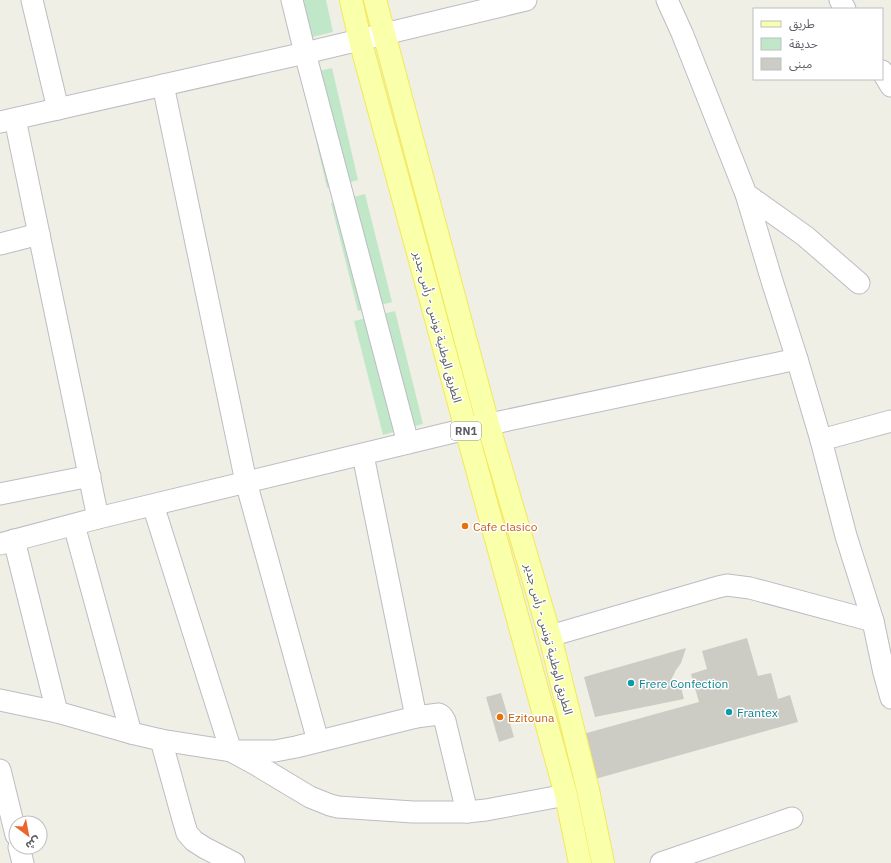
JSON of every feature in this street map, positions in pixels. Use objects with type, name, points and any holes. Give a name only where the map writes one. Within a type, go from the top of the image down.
[{"type":"main road","name":"الطريق الوطنية تونس - رأس جدير","points":[[350,0],[566,796],[580,863]]},
{"type":"main road","name":"الطريق الوطنية تونس - رأس جدير","points":[[375,0],[488,424],[550,636],[588,790],[603,863]]},
{"type":"street","points":[[32,0],[58,109]]},
{"type":"street","points":[[292,0],[408,443]]},
{"type":"street","points":[[98,518],[39,234],[7,120],[305,53],[526,0]]},
{"type":"street","points":[[667,0],[682,33],[746,194],[821,440],[846,536],[873,621],[891,698]]},
{"type":"street","points":[[883,73],[891,86]]},
{"type":"street","points":[[163,85],[246,482],[318,741]]},
{"type":"street","points":[[746,194],[805,236],[859,283]]},
{"type":"street","points":[[0,244],[39,234]]},
{"type":"street","points":[[57,712],[7,542],[98,518],[466,429],[797,359]]},
{"type":"street","points":[[821,440],[891,421]]},
{"type":"street","points":[[363,455],[416,717]]},
{"type":"street","points":[[0,494],[90,476]]},
{"type":"street","points":[[153,505],[231,751],[256,764],[310,797],[330,805],[347,808],[413,812],[467,812],[566,796]]},
{"type":"street","points":[[74,525],[131,734]]},
{"type":"street","points":[[550,636],[727,585],[750,588],[873,621]]},
{"type":"street","points":[[0,700],[57,712],[131,734],[231,751],[275,751],[416,717],[439,714],[444,718],[467,812]]},
{"type":"street","points":[[161,740],[187,833],[194,841],[234,863]]},
{"type":"street","points":[[0,773],[11,815]]},
{"type":"street","points":[[661,863],[792,818]]},
{"type":"green space","points":[[300,0],[326,0],[333,32],[308,38]]},
{"type":"green space","points":[[332,68],[358,180],[327,188],[301,75]]},
{"type":"green space","points":[[365,194],[392,302],[358,311],[331,203]]},
{"type":"green space","points":[[395,311],[423,424],[383,435],[354,321]]},
{"type":"building","name":"Frantex","points":[[747,638],[758,676],[771,673],[778,699],[790,695],[798,722],[595,779],[583,734],[699,702],[691,674],[707,669],[702,651]]},
{"type":"building","name":"Frere Confection","points":[[686,648],[681,663],[671,680],[681,687],[684,699],[595,717],[584,677]]},
{"type":"building","name":"Ezitouna","points":[[501,693],[514,737],[499,742],[486,697]]},
{"type":"place","name":"Cafe clasico","points":[[465,526]]},
{"type":"place","name":"Frere Confection","points":[[631,683]]},
{"type":"place","name":"Frantex","points":[[729,712]]},
{"type":"place","name":"Ezitouna","points":[[500,717]]}]
